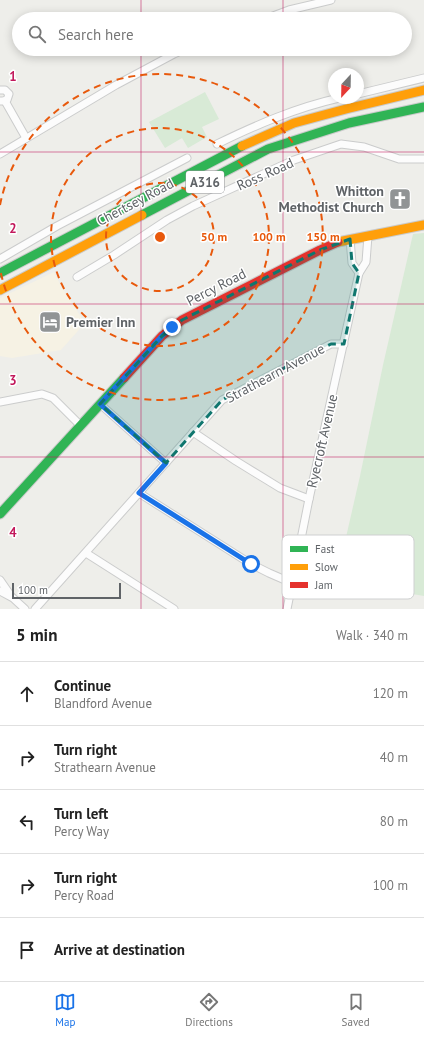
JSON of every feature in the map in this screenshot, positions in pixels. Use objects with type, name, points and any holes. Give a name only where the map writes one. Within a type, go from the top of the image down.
[{"type":"main road","name":"Chertsey Road","points":[[0,273],[252,141],[294,123],[424,90]]},
{"type":"main road","name":"Chertsey Road","points":[[0,290],[268,149],[349,123],[424,107]]},
{"type":"main road","name":"Percy Road","points":[[0,514],[162,336],[182,320],[338,242],[424,225]]},
{"type":"street","points":[[284,12],[331,0]]},
{"type":"street","points":[[0,154],[116,85],[170,56]]},
{"type":"street","points":[[364,93],[424,78]]},
{"type":"street","points":[[0,90],[5,90],[8,92],[8,98],[3,101],[26,138]]},
{"type":"street","points":[[217,144],[274,118],[328,101]]},
{"type":"street","name":"Ross Road","points":[[77,277],[114,255],[167,220],[193,206],[294,160],[341,144],[364,147],[399,159],[424,159]]},
{"type":"street","name":"Chertsey Road","points":[[0,259],[58,226],[187,158]]},
{"type":"street","name":"Ryecroft Avenue","points":[[302,535],[359,273],[366,262],[368,236]]},
{"type":"street","points":[[350,239],[352,263],[359,273]]},
{"type":"street","name":"Strathearn Avenue","points":[[35,609],[222,400],[332,344],[344,344]]},
{"type":"street","points":[[0,402],[42,394],[53,398],[81,426]]},
{"type":"street","points":[[100,404],[166,463]]},
{"type":"street","points":[[193,432],[280,488],[309,499]]},
{"type":"street","points":[[139,493],[251,564],[282,578]]},
{"type":"street","points":[[86,553],[174,609]]},
{"type":"street","points":[[0,580],[13,598],[25,609]]},
{"type":"street","points":[[0,591],[13,598]]},
{"type":"street","name":"Ryecroft Avenue","points":[[287,609],[289,599]]},
{"type":"highlighted area","points":[[350,239],[352,263],[359,273],[344,344],[331,344],[222,400],[166,463],[100,404],[162,336],[182,320],[320,250]]},
{"type":"shaded area","points":[[54,272],[61,286],[85,323],[61,350],[12,358],[0,356],[0,298]]},
{"type":"green space","points":[[205,92],[219,119],[202,127],[207,137],[188,148],[182,138],[165,148],[149,122]]},
{"type":"green space","points":[[424,233],[424,596],[414,594],[414,535],[347,535],[413,234]]},
{"type":"traffic: fast","points":[[142,215],[268,149],[349,123],[424,107]]},
{"type":"traffic: fast","points":[[0,273],[242,146]]},
{"type":"traffic: fast","points":[[0,514],[124,378]]},
{"type":"traffic: slow","points":[[242,146],[294,123],[424,90]]},
{"type":"traffic: slow","points":[[0,290],[142,215]]},
{"type":"traffic: slow","points":[[338,242],[424,225]]},
{"type":"traffic: jam","points":[[124,378],[162,336],[182,320],[338,242]]},
{"type":"place","name":"Whitton Methodist Church","points":[[400,199]]},
{"type":"place","name":"Premier Inn","points":[[50,322]]},
{"type":"route","points":[[172,327],[100,404],[166,463],[139,493],[251,564]]}]
